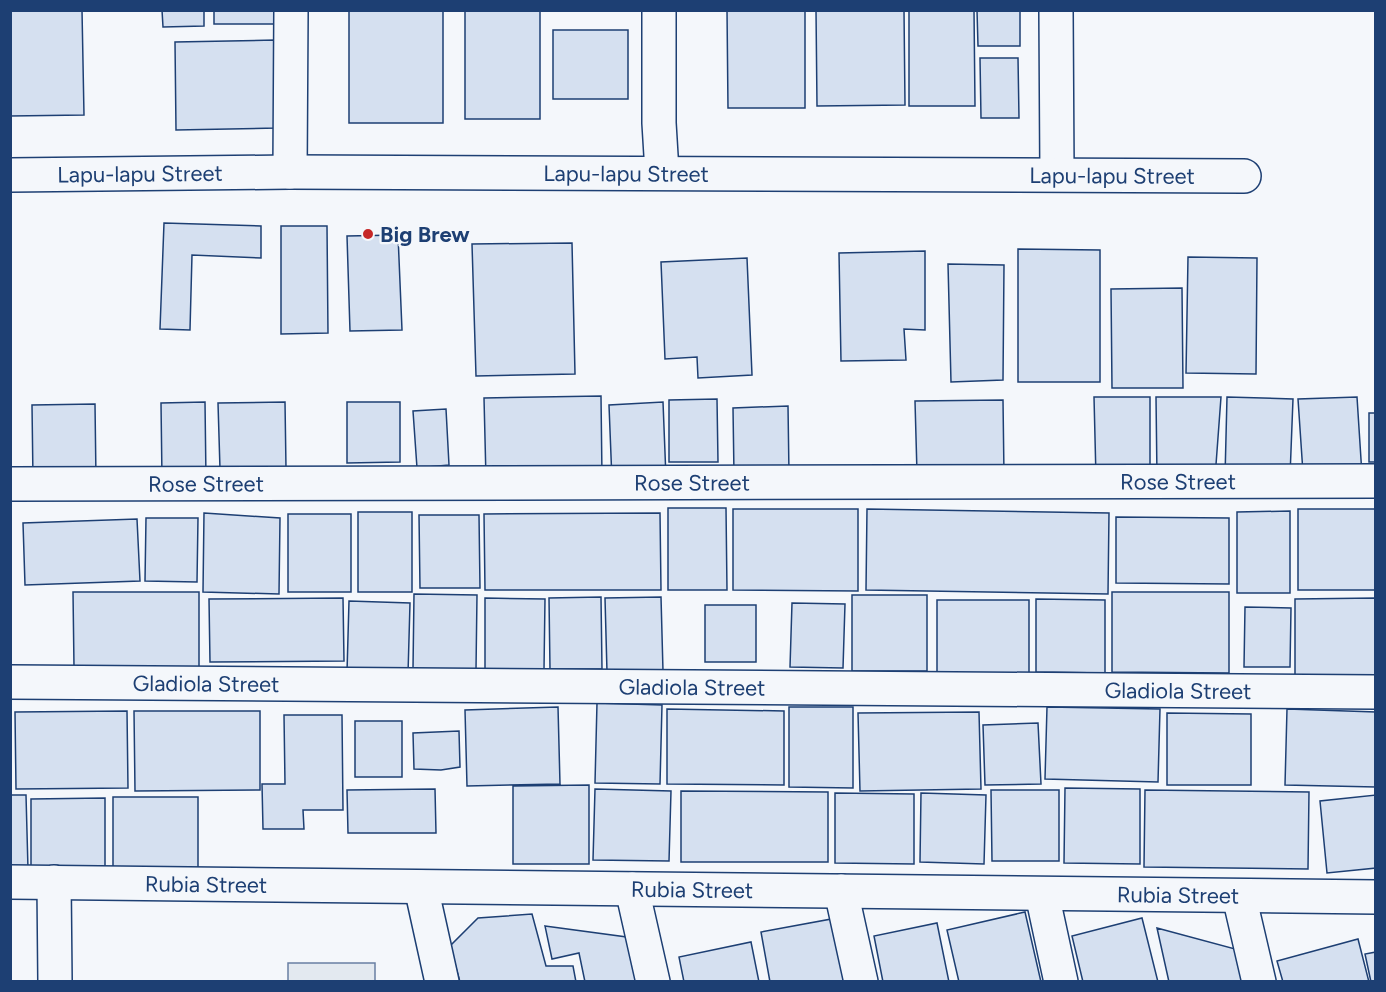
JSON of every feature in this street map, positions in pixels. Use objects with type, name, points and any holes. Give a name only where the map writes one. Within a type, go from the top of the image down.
[{"type":"street","points":[[290,172],[291,10]]},
{"type":"street","points":[[659,10],[659,123],[662,172]]},
{"type":"street","points":[[1056,10],[1057,174]]},
{"type":"street","name":"Lapu-lapu Street","points":[[10,175],[662,172],[1244,176]]},
{"type":"street","name":"Rose Street","points":[[10,484],[1376,481]]},
{"type":"street","name":"Gladiola Street","points":[[10,682],[1376,692]]},
{"type":"street","name":"Rubia Street","points":[[10,882],[1376,897]]},
{"type":"street","points":[[54,882],[55,981]]},
{"type":"street","points":[[421,886],[442,981]]},
{"type":"street","points":[[632,889],[653,981]]},
{"type":"street","points":[[841,891],[861,981]]},
{"type":"street","points":[[1042,894],[1061,981]]},
{"type":"street","points":[[1239,896],[1259,981]]},
{"type":"shaded area","points":[[288,963],[375,963],[375,981],[288,981]]},
{"type":"building","points":[[10,10],[82,10],[84,115],[10,116]]},
{"type":"building","points":[[162,10],[204,10],[204,26],[163,27]]},
{"type":"building","points":[[214,10],[274,10],[274,24],[214,24]]},
{"type":"building","points":[[349,10],[443,10],[443,123],[349,123]]},
{"type":"building","points":[[465,10],[540,10],[540,119],[465,119]]},
{"type":"building","points":[[727,10],[805,10],[805,108],[728,108]]},
{"type":"building","points":[[816,10],[904,10],[905,105],[817,106]]},
{"type":"building","points":[[909,10],[974,10],[975,106],[909,106]]},
{"type":"building","points":[[977,10],[1020,10],[1020,46],[978,46]]},
{"type":"building","points":[[553,30],[628,30],[628,99],[553,99]]},
{"type":"building","points":[[275,40],[277,128],[176,130],[175,42]]},
{"type":"building","points":[[980,58],[1018,58],[1019,118],[981,118]]},
{"type":"building","points":[[164,223],[261,226],[261,258],[192,255],[190,330],[160,329]]},
{"type":"building","points":[[281,226],[327,226],[328,333],[281,334]]},
{"type":"building","points":[[398,235],[402,330],[350,331],[347,236]]},
{"type":"building","points":[[572,243],[575,374],[476,376],[472,244]]},
{"type":"building","points":[[1018,249],[1100,250],[1100,382],[1018,382]]},
{"type":"building","points":[[925,251],[925,330],[904,329],[906,360],[841,361],[839,253]]},
{"type":"building","points":[[1188,257],[1257,258],[1256,374],[1186,373]]},
{"type":"building","points":[[747,258],[752,375],[698,378],[697,357],[665,359],[661,262]]},
{"type":"building","points":[[948,264],[1004,265],[1003,380],[951,382]]},
{"type":"building","points":[[1182,288],[1183,388],[1112,388],[1111,289]]},
{"type":"building","points":[[601,396],[602,477],[486,479],[484,398]]},
{"type":"building","points":[[1094,397],[1150,397],[1150,478],[1096,478]]},
{"type":"building","points":[[1156,397],[1221,397],[1215,478],[1157,478]]},
{"type":"building","points":[[1227,397],[1293,399],[1290,476],[1225,477]]},
{"type":"building","points":[[1357,397],[1362,475],[1303,473],[1298,399]]},
{"type":"building","points":[[717,399],[718,462],[669,462],[669,400]]},
{"type":"building","points":[[1003,400],[1004,475],[917,473],[915,401]]},
{"type":"building","points":[[205,402],[206,479],[162,479],[161,403]]},
{"type":"building","points":[[285,402],[286,468],[220,469],[218,403]]},
{"type":"building","points":[[347,402],[400,402],[400,462],[347,463]]},
{"type":"building","points":[[663,402],[666,478],[612,481],[609,405]]},
{"type":"building","points":[[95,404],[96,479],[33,480],[32,405]]},
{"type":"building","points":[[788,406],[789,474],[734,475],[733,408]]},
{"type":"building","points":[[446,409],[449,465],[417,468],[413,411]]},
{"type":"building","points":[[1369,413],[1376,413],[1376,462],[1369,462]]},
{"type":"building","points":[[668,508],[726,508],[727,590],[668,590]]},
{"type":"building","points":[[733,509],[858,509],[858,591],[733,590]]},
{"type":"building","points":[[867,509],[1109,513],[1108,594],[866,590]]},
{"type":"building","points":[[1298,509],[1376,509],[1376,590],[1298,590]]},
{"type":"building","points":[[1290,511],[1290,593],[1237,593],[1237,512]]},
{"type":"building","points":[[358,512],[412,512],[412,592],[358,592]]},
{"type":"building","points":[[204,513],[280,518],[279,594],[203,592]]},
{"type":"building","points":[[660,513],[661,590],[485,590],[484,514]]},
{"type":"building","points":[[288,514],[351,514],[351,592],[288,592]]},
{"type":"building","points":[[419,515],[479,515],[480,588],[420,588]]},
{"type":"building","points":[[1116,517],[1229,518],[1229,584],[1116,583]]},
{"type":"building","points":[[146,518],[198,518],[197,582],[145,581]]},
{"type":"building","points":[[137,519],[140,581],[25,585],[23,523]]},
{"type":"building","points":[[73,592],[199,592],[199,667],[74,667]]},
{"type":"building","points":[[1112,592],[1229,592],[1229,673],[1112,672]]},
{"type":"building","points":[[414,594],[477,595],[476,670],[413,669]]},
{"type":"building","points":[[852,595],[927,595],[927,671],[852,671]]},
{"type":"building","points":[[601,597],[602,669],[550,669],[549,598]]},
{"type":"building","points":[[661,597],[663,671],[607,672],[605,598]]},
{"type":"building","points":[[343,598],[344,661],[210,662],[209,599]]},
{"type":"building","points":[[485,598],[545,599],[544,670],[485,670]]},
{"type":"building","points":[[1376,598],[1376,676],[1295,676],[1295,599]]},
{"type":"building","points":[[1036,599],[1105,600],[1105,673],[1036,672]]},
{"type":"building","points":[[937,600],[1029,600],[1029,673],[937,673]]},
{"type":"building","points":[[349,601],[410,603],[408,674],[347,672]]},
{"type":"building","points":[[792,603],[845,604],[843,668],[790,667]]},
{"type":"building","points":[[705,605],[756,605],[756,662],[705,662]]},
{"type":"building","points":[[1245,607],[1291,608],[1290,667],[1244,667]]},
{"type":"building","points":[[597,703],[662,705],[660,784],[595,783]]},
{"type":"building","points":[[558,707],[560,784],[467,786],[465,710]]},
{"type":"building","points":[[789,707],[853,707],[853,788],[789,787]]},
{"type":"building","points":[[1047,707],[1160,709],[1158,782],[1045,779]]},
{"type":"building","points":[[667,709],[784,711],[784,785],[667,784]]},
{"type":"building","points":[[1287,709],[1376,712],[1376,787],[1285,785]]},
{"type":"building","points":[[127,711],[128,788],[16,789],[15,712]]},
{"type":"building","points":[[134,711],[260,711],[260,790],[135,791]]},
{"type":"building","points":[[979,712],[981,789],[860,791],[858,713]]},
{"type":"building","points":[[1167,713],[1251,714],[1251,785],[1167,785]]},
{"type":"building","points":[[284,715],[342,715],[343,810],[303,810],[304,829],[263,829],[262,784],[285,784]]},
{"type":"building","points":[[355,721],[402,721],[402,777],[355,777]]},
{"type":"building","points":[[1038,723],[1041,784],[985,785],[983,725]]},
{"type":"building","points":[[459,731],[460,767],[441,770],[414,769],[413,733]]},
{"type":"building","points":[[589,785],[589,864],[513,864],[513,786]]},
{"type":"building","points":[[1065,788],[1140,789],[1140,864],[1064,863]]},
{"type":"building","points":[[435,789],[436,833],[348,833],[347,790]]},
{"type":"building","points":[[595,789],[671,791],[669,861],[593,860]]},
{"type":"building","points":[[991,790],[1059,790],[1059,861],[992,861]]},
{"type":"building","points":[[1145,790],[1309,792],[1308,869],[1144,867]]},
{"type":"building","points":[[681,791],[828,792],[828,862],[681,862]]},
{"type":"building","points":[[835,793],[914,794],[914,864],[835,863]]},
{"type":"building","points":[[921,793],[986,795],[984,864],[920,862]]},
{"type":"building","points":[[10,795],[26,795],[28,869],[10,870]]},
{"type":"building","points":[[1376,795],[1376,868],[1327,873],[1320,801]]},
{"type":"building","points":[[113,797],[198,797],[198,870],[113,870]]},
{"type":"building","points":[[105,798],[105,869],[31,870],[31,799]]},
{"type":"building","points":[[1025,912],[1041,982],[959,982],[947,930]]},
{"type":"building","points":[[532,914],[546,966],[573,966],[576,982],[460,982],[450,946],[478,918]]},
{"type":"building","points":[[837,918],[848,982],[770,982],[761,932]]},
{"type":"building","points":[[1142,918],[1158,982],[1083,982],[1072,936]]},
{"type":"building","points":[[937,923],[949,982],[883,982],[874,936]]},
{"type":"building","points":[[545,926],[634,938],[643,982],[585,982],[579,953],[552,959]]},
{"type":"building","points":[[1157,928],[1239,950],[1246,982],[1169,982]]},
{"type":"building","points":[[1358,939],[1369,982],[1283,982],[1277,961]]},
{"type":"building","points":[[751,942],[759,982],[684,982],[679,957]]},
{"type":"building","points":[[1376,952],[1376,982],[1371,982],[1365,954]]},
{"type":"place","name":"Big Brew","points":[[368,234]]}]
